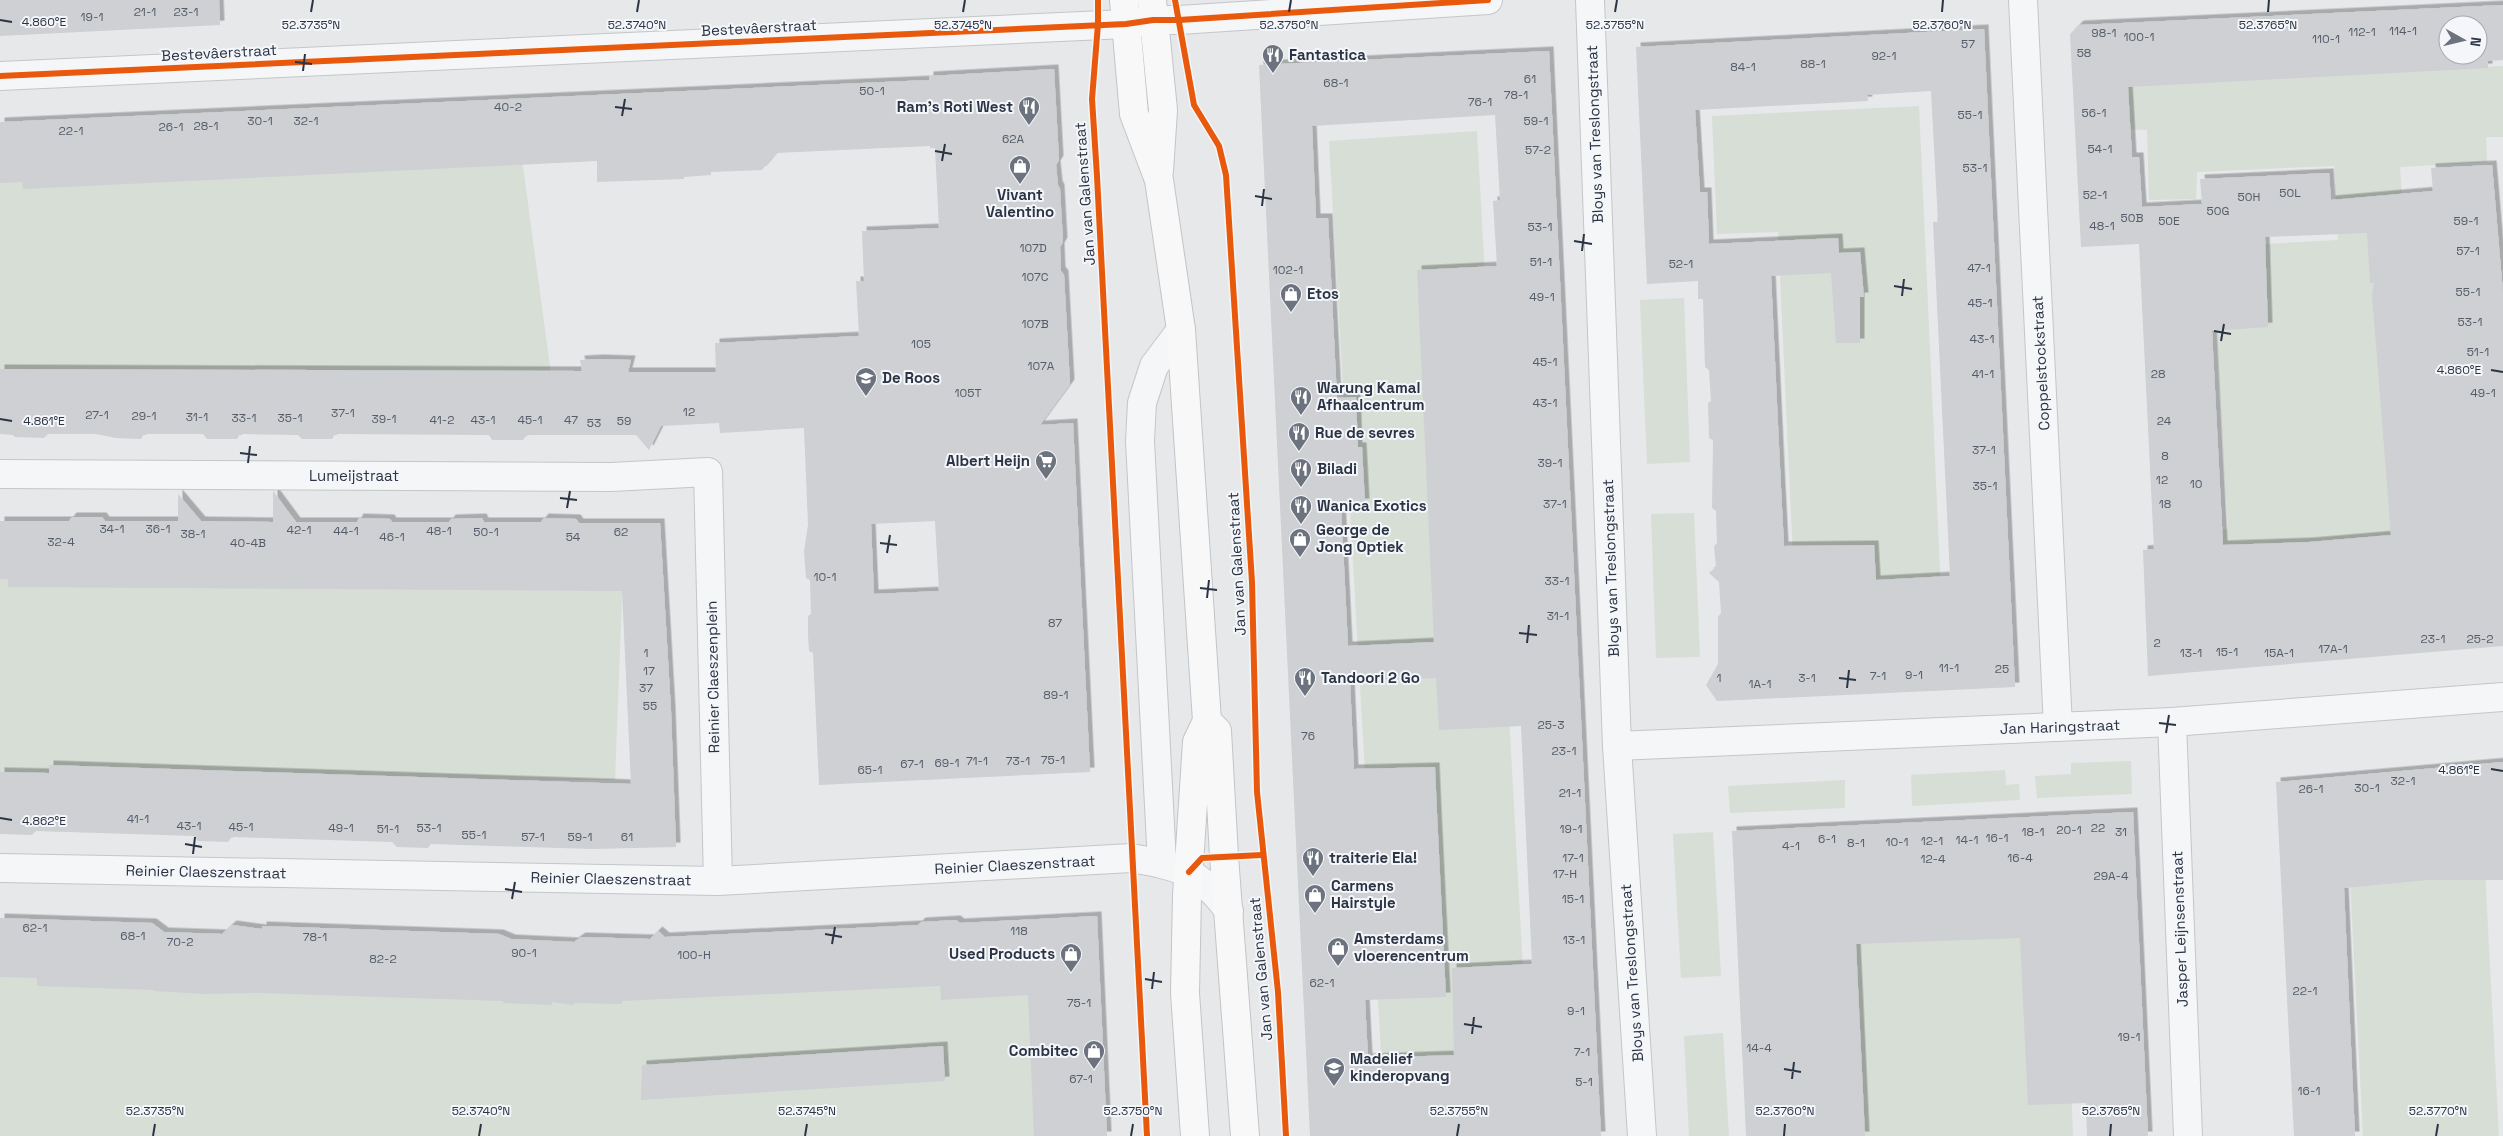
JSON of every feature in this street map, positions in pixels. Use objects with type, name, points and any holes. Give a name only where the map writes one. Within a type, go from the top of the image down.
[{"type":"main road","name":"Jan van Galenstraat","points":[[1153,10],[1163,110],[1159,180],[1181,330],[1207,721],[1197,742],[1189,872],[1185,993],[1195,1136]]},
{"type":"main road","name":"Jan van Galenstraat","points":[[1125,12],[1134,114],[1159,180]]},
{"type":"main road","name":"Jan van Galenstraat","points":[[1207,721],[1217,731],[1245,1136]]},
{"type":"street","name":"Bestevâerstraat","points":[[0,76],[1153,10],[1178,20],[1488,0]]},
{"type":"street","name":"Bloys van Treslongstraat","points":[[1590,0],[1617,746],[1642,1136]]},
{"type":"street","name":"Coppelstockstraat","points":[[2024,0],[2058,727]]},
{"type":"street","points":[[1162,863],[1140,441],[1142,403],[1154,366],[1181,330]]},
{"type":"street","name":"Lumeijstraat","points":[[0,474],[612,477],[708,472]]},
{"type":"street","name":"Reinier Claeszenplein","points":[[708,472],[718,881]]},
{"type":"street","name":"Jan Haringstraat","points":[[1617,746],[2172,722],[2503,698]]},
{"type":"street","name":"Jasper Leijnsenstraat","points":[[2172,722],[2188,1136]]},
{"type":"street","name":"Reinier Claeszenstraat","points":[[0,868],[718,881],[1131,858],[1162,863],[1189,872],[1217,895],[1229,911]]},
{"type":"shaded area","points":[[2503,66],[2503,137],[2486,137],[2487,162],[2400,167],[2429,569],[2157,593],[2161,537],[2228,529],[2211,247],[2338,240],[2334,166],[2197,172],[2196,199],[2149,200],[2147,130],[2124,129],[2121,84]]},
{"type":"shaded area","points":[[1919,106],[1942,614],[1796,623],[1778,232],[1717,234],[1712,116]]},
{"type":"shaded area","points":[[1477,131],[1530,1098],[1384,1106],[1329,141]]},
{"type":"shaded area","points":[[520,144],[553,389],[0,395],[0,170]]},
{"type":"shaded area","points":[[1684,298],[1690,462],[1647,464],[1640,300]]},
{"type":"shaded area","points":[[1694,513],[1700,657],[1656,658],[1651,514]]},
{"type":"shaded area","points":[[0,565],[623,572],[615,780],[0,779]]},
{"type":"shaded area","points":[[2131,761],[2132,794],[2037,798],[2035,776],[2071,774],[2071,763]]},
{"type":"shaded area","points":[[2005,770],[2006,785],[2019,784],[2020,800],[1912,806],[1911,775]]},
{"type":"shaded area","points":[[1845,780],[1845,808],[1730,813],[1728,786]]},
{"type":"shaded area","points":[[1713,832],[1721,976],[1681,978],[1673,834]]},
{"type":"shaded area","points":[[2483,833],[2499,1136],[2363,1136],[2348,840]]},
{"type":"shaded area","points":[[2064,891],[2073,1136],[1818,1136],[1805,901]]},
{"type":"shaded area","points":[[1062,971],[1082,1136],[0,1136],[0,976]]},
{"type":"shaded area","points":[[1723,1033],[1729,1136],[1689,1136],[1684,1036]]},
{"type":"building","points":[[0,0],[219,0],[220,25],[0,36]]},
{"type":"building","points":[[2503,5],[2503,60],[2488,61],[2488,15],[2438,15],[2438,65],[2488,65],[2488,68],[2128,87],[2132,157],[2139,157],[2142,207],[2202,204],[2200,179],[2329,173],[2331,200],[2433,191],[2431,168],[2492,165],[2503,293],[2503,646],[2148,676],[2143,550],[2154,549],[2139,244],[2081,247],[2070,34],[2079,25]],"holes":[[[2367,233],[2370,283],[2374,283],[2372,295],[2391,535],[2309,542],[2223,545],[2212,331],[2268,327],[2265,237]]]},
{"type":"building","points":[[1984,29],[2015,687],[1717,701],[1706,685],[1718,664],[1718,617],[1721,613],[1719,582],[1709,573],[1716,567],[1714,546],[1717,543],[1716,511],[1712,508],[1713,440],[1709,438],[1708,403],[1711,401],[1709,370],[1705,367],[1703,299],[1698,299],[1698,281],[1647,284],[1636,47]],"holes":[[[1931,91],[1938,222],[1933,222],[1950,576],[1876,580],[1874,545],[1784,546],[1781,488],[1771,276],[1831,273],[1836,343],[1860,343],[1860,297],[1864,297],[1860,252],[1839,253],[1838,238],[1709,244],[1707,192],[1700,192],[1695,110],[1868,101],[1867,95]]]},
{"type":"building","points":[[1549,51],[1601,1136],[1310,1136],[1259,65]],"holes":[[[1495,115],[1500,200],[1493,201],[1497,266],[1417,270],[1434,642],[1348,646],[1341,504],[1365,503],[1362,447],[1358,447],[1356,397],[1337,398],[1328,218],[1316,218],[1312,126]],[[1436,678],[1439,730],[1521,726],[1532,964],[1452,968],[1454,1055],[1368,1058],[1365,1000],[1446,997],[1435,767],[1354,769],[1350,682]]]},
{"type":"building","points":[[1054,69],[1059,160],[1056,165],[1060,189],[1063,242],[1060,247],[1061,271],[1064,275],[1070,384],[1040,425],[1073,423],[1090,772],[819,785],[813,653],[809,651],[808,635],[808,616],[811,614],[810,580],[806,578],[804,551],[808,525],[804,428],[720,433],[719,423],[661,426],[649,450],[636,435],[527,435],[523,440],[492,440],[489,435],[335,434],[332,439],[302,439],[298,435],[240,434],[237,439],[207,439],[203,434],[144,434],[141,439],[116,438],[96,434],[48,434],[44,438],[15,437],[13,435],[0,434],[0,369],[582,371],[580,360],[599,359],[631,360],[628,372],[716,372],[715,343],[859,336],[856,281],[864,281],[862,231],[939,228],[935,148],[930,148],[930,146],[776,153],[762,170],[711,172],[711,175],[684,177],[684,179],[597,182],[597,161],[23,189],[22,182],[0,183],[0,122],[929,80],[929,76]],"holes":[[[935,521],[939,591],[874,594],[871,524]]]},
{"type":"building","points":[[273,491],[296,522],[357,522],[359,518],[390,519],[392,522],[449,522],[451,519],[482,518],[484,522],[541,522],[544,518],[576,519],[579,523],[660,523],[671,711],[676,847],[593,849],[431,844],[428,848],[397,847],[392,842],[232,837],[228,842],[198,841],[194,836],[36,831],[32,835],[0,834],[0,772],[49,773],[49,765],[631,784],[622,591],[8,587],[8,579],[0,579],[0,521],[69,521],[72,517],[102,517],[105,521],[178,521],[178,494],[201,521],[273,522]]},
{"type":"building","points":[[2503,762],[2503,880],[2428,880],[2344,888],[2355,1136],[2294,1136],[2276,782]]},
{"type":"building","points":[[2133,812],[2148,1136],[2087,1136],[2086,1103],[2028,1105],[2020,938],[1856,944],[1865,1136],[1746,1136],[1732,831]]},
{"type":"building","points":[[1097,916],[1107,1136],[1034,1136],[1028,995],[941,1000],[940,986],[622,1001],[622,1004],[574,1003],[574,1005],[552,1002],[552,1005],[503,1003],[503,1001],[260,993],[204,994],[155,990],[37,986],[37,978],[0,977],[0,918],[152,923],[164,932],[222,934],[232,925],[262,929],[262,926],[499,934],[511,939],[574,942],[581,937],[650,939],[658,931],[665,937],[918,925],[921,922],[956,920],[960,923]]},
{"type":"building","points":[[943,1046],[945,1081],[641,1100],[642,1065]]},
{"type":"cycle path","points":[[1098,0],[1092,99],[1147,1136]]},
{"type":"cycle path","points":[[1175,0],[1194,105],[1219,146],[1226,175],[1252,582],[1257,792],[1278,992],[1286,1136]]},
{"type":"cycle path","points":[[0,76],[1126,24],[1153,20],[1179,20],[1488,0]]},
{"type":"cycle path","points":[[1189,872],[1202,858],[1262,855]]},
{"type":"place","name":"Fantastica","points":[[1273,74]]},
{"type":"place","name":"Ram's Roti West","points":[[1029,126]]},
{"type":"place","name":"Vivant Valentino","points":[[1020,185]]},
{"type":"place","name":"Etos","points":[[1291,313]]},
{"type":"place","name":"De Roos","points":[[866,397]]},
{"type":"place","name":"Warung Kamal Afhaalcentrum","points":[[1301,416]]},
{"type":"place","name":"Rue de sevres","points":[[1299,452]]},
{"type":"place","name":"Albert Heijn","points":[[1046,480]]},
{"type":"place","name":"Biladi","points":[[1301,488]]},
{"type":"place","name":"Wanica Exotics","points":[[1301,525]]},
{"type":"place","name":"George de Jong Optiek","points":[[1300,558]]},
{"type":"place","name":"Tandoori 2 Go","points":[[1305,697]]},
{"type":"place","name":"traiterie Ela!","points":[[1313,877]]},
{"type":"place","name":"Carmens Hairstyle","points":[[1315,914]]},
{"type":"place","name":"Amsterdams vloerencentrum","points":[[1338,967]]},
{"type":"place","name":"Used Products","points":[[1071,973]]},
{"type":"place","name":"Combitec","points":[[1094,1070]]},
{"type":"place","name":"Madelief kinderopvang","points":[[1334,1087]]}]
